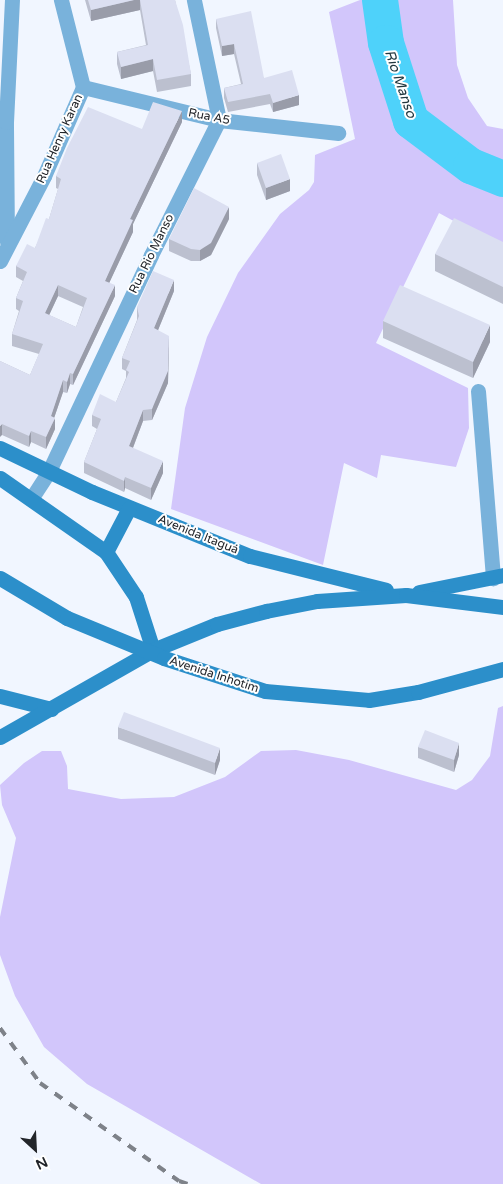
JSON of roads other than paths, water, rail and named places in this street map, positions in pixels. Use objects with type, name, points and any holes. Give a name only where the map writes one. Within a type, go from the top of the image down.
[{"type":"main road","name":"Avenida Itaguá","points":[[0,448],[129,508],[250,556],[336,580],[406,594]]},
{"type":"main road","points":[[0,478],[106,552],[136,597],[153,650]]},
{"type":"main road","points":[[106,552],[129,508]]},
{"type":"main road","points":[[0,737],[153,650],[217,624],[266,610],[317,601],[406,594],[498,576]]},
{"type":"main road","name":"Avenida Inhotim","points":[[0,578],[67,618],[164,658],[265,691],[369,700],[418,692],[503,669]]},
{"type":"main road","points":[[406,594],[503,607]]},
{"type":"main road","points":[[0,696],[51,709]]},
{"type":"street","name":"Rua Henry Karan","points":[[7,243],[4,183],[12,0]]},
{"type":"street","name":"Rua Henry Karan","points":[[0,261],[7,243],[28,209],[82,87],[61,0]]},
{"type":"street","points":[[194,0],[220,120]]},
{"type":"street","name":"Rua A5","points":[[82,87],[220,120],[338,133]]},
{"type":"street","name":"Rua Rio Manso","points":[[30,499],[49,471],[151,255],[220,120]]},
{"type":"street","points":[[478,391],[498,576]]},
{"type":"waterway","name":"Rio Manso","points":[[380,0],[386,43],[411,121],[471,166],[503,179]]},
{"type":"railway","points":[[0,1028],[40,1083],[179,1181],[188,1184]]}]
